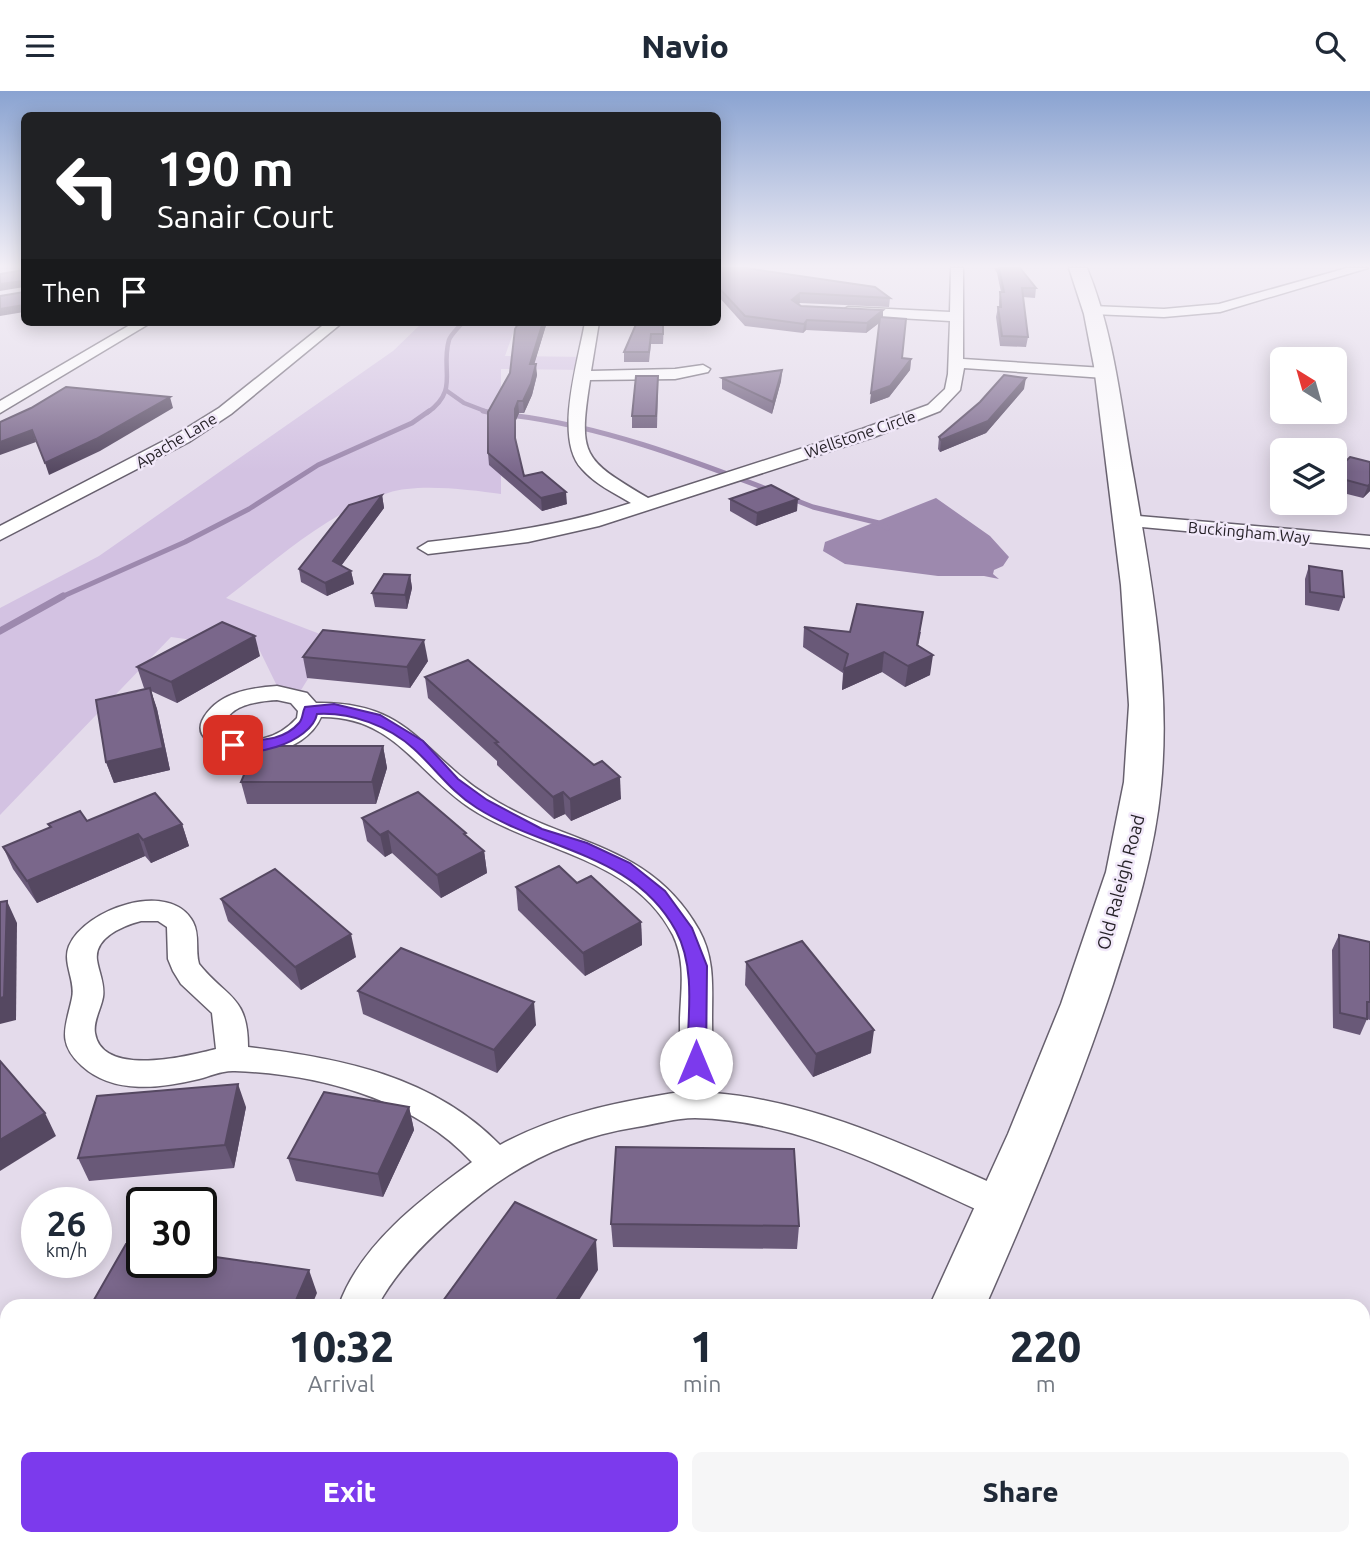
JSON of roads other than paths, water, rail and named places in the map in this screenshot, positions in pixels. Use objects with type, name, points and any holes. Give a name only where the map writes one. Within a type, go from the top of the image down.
[{"type":"main road","name":"Old Raleigh Road","points":[[961,1299],[1004,1205],[1074,1035],[1122,890],[1138,825],[1146,733],[1145,691],[1127,521],[1098,336]]},
{"type":"street","points":[[0,408],[122,336]]},
{"type":"street","name":"Apache Lane","points":[[0,534],[183,438],[225,411],[319,336]]},
{"type":"street","points":[[590,336],[575,425],[581,455],[587,465],[604,479],[646,505]]},
{"type":"street","name":"Wellstone Circle","points":[[428,548],[528,536],[592,522],[868,433],[934,408],[952,390],[957,363],[958,336]]},
{"type":"street","points":[[957,363],[1104,373]]},
{"type":"street","points":[[585,376],[675,374],[703,369]]},
{"type":"street","name":"Buckingham Way","points":[[1127,521],[1370,542]]},
{"type":"street","points":[[310,711],[334,709],[375,718],[418,745],[453,782],[481,804],[537,833],[605,856],[625,867],[659,895],[684,928],[698,966],[697,1105]]},
{"type":"street","points":[[232,1058],[231,1024],[225,1007],[197,983],[184,965],[183,927],[175,917],[163,912],[145,911],[107,922],[92,933],[83,946],[82,962],[88,979],[88,996],[79,1033],[85,1049],[110,1070],[130,1075],[154,1073],[232,1058],[327,1071],[362,1079],[398,1092],[455,1124],[495,1163]]},
{"type":"street","points":[[362,1299],[401,1244],[438,1208],[495,1163],[529,1145],[592,1120],[697,1105],[790,1121],[870,1146],[1004,1205]]},
{"type":"waterway","points":[[427,413],[437,404],[446,388],[447,351],[451,336]]},
{"type":"waterway","points":[[447,391],[464,403],[487,412]]},
{"type":"waterway","points":[[61,597],[185,542],[249,509],[318,465],[412,423],[429,411]]},
{"type":"waterway","points":[[483,411],[487,412]]},
{"type":"waterway","points":[[487,412],[497,414]]},
{"type":"waterway","points":[[510,415],[611,435],[676,455],[772,491]]},
{"type":"waterway","points":[[790,498],[813,507],[879,523],[887,528]]},
{"type":"waterway","points":[[0,631],[61,597]]}]
